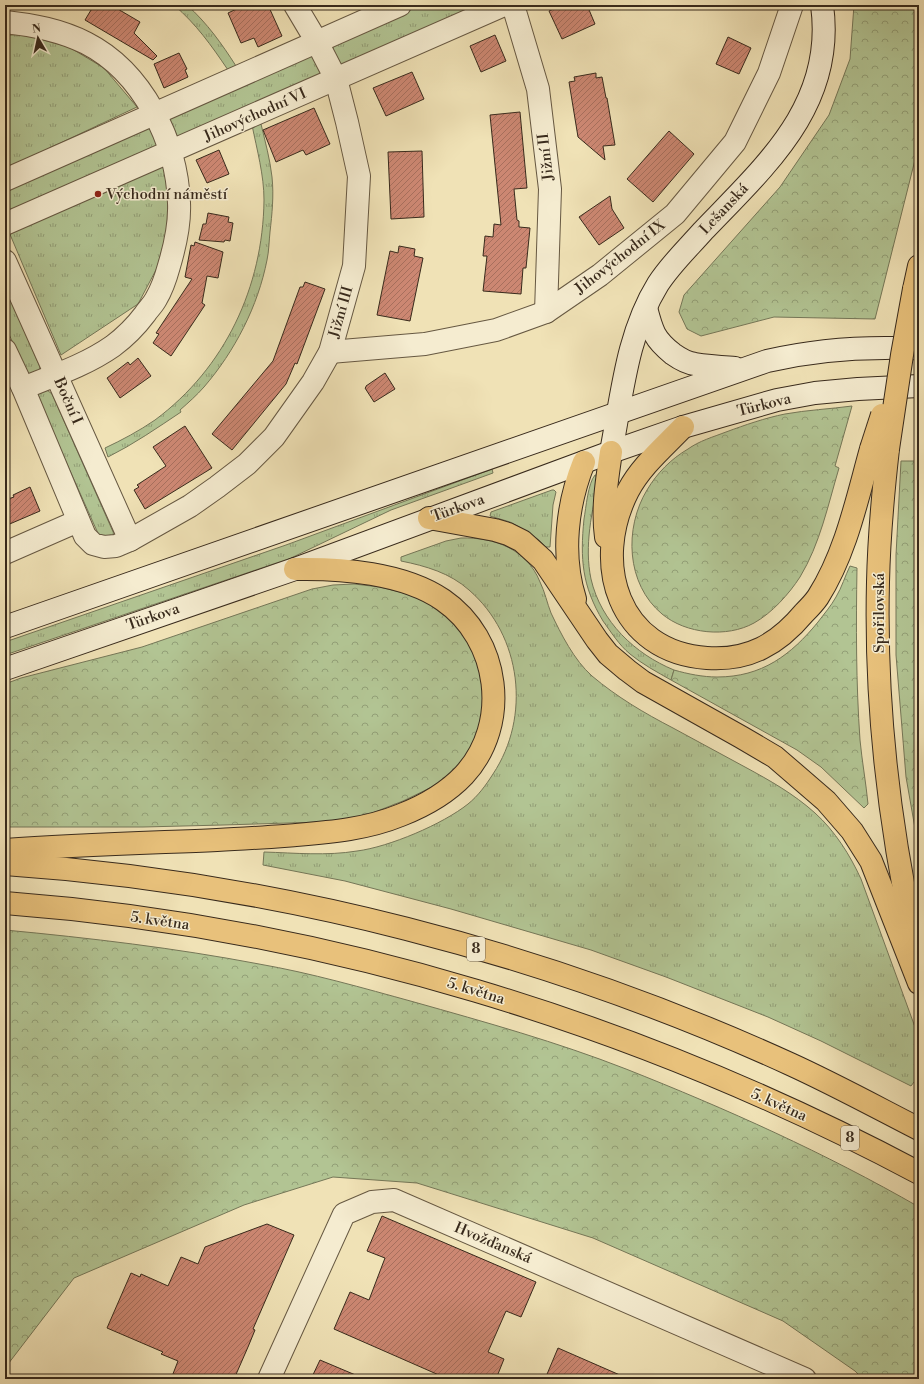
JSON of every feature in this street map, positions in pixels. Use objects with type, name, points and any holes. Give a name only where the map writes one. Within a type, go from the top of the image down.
[{"type":"highway","points":[[611,452],[604,509],[608,548],[616,588],[633,621],[647,636],[670,650],[685,656],[716,659],[750,654],[765,648],[778,640],[791,629],[817,598],[830,576],[839,555],[879,449],[910,352],[914,289],[919,266]]},
{"type":"highway","points":[[612,567],[612,541],[615,526],[620,508],[628,491],[644,467],[683,427]]},
{"type":"highway","name":"Spořilovská","points":[[879,449],[882,503],[878,582],[880,694],[889,794],[897,849],[906,902],[919,961]]},
{"type":"highway","points":[[584,462],[577,480],[570,510],[568,528],[568,561],[572,589],[585,622]]},
{"type":"highway","points":[[429,518],[495,530],[508,534],[522,541],[543,560],[608,654],[643,682],[741,736],[775,758],[831,806],[852,831],[870,861],[919,983]]},
{"type":"highway","points":[[5,850],[252,838],[337,832],[380,823],[402,815],[423,805],[454,785],[473,764],[482,749],[489,732],[494,705],[493,683],[490,667],[477,636],[468,623],[456,610],[429,591],[402,582],[374,574],[348,570],[322,568],[295,569]]},
{"type":"highway","name":"8","points":[[5,864],[103,873],[268,898],[375,921],[482,950],[585,983],[689,1021],[791,1064],[841,1088],[919,1129]]},
{"type":"highway","name":"5. května","points":[[5,903],[96,912],[231,932],[370,961],[456,985],[542,1012],[626,1041],[704,1071],[828,1127],[919,1174]]},
{"type":"street","name":"Jižní III","points":[[78,521],[85,536],[93,544],[104,547],[116,546],[130,540],[190,506],[247,464],[274,437],[313,382],[330,352],[354,266],[359,176],[348,122],[336,79],[317,42],[295,5]]},
{"type":"street","points":[[5,180],[400,5]]},
{"type":"street","name":"Jihovýchodní VI","points":[[5,224],[504,5]]},
{"type":"street","name":"Jižní II","points":[[513,5],[538,89],[550,189],[546,312]]},
{"type":"street","name":"Jihovýchodní IX","points":[[330,352],[424,344],[496,330],[546,312],[600,275],[675,214],[735,142],[769,73],[792,5]]},
{"type":"street","name":"Lešanská","points":[[611,452],[627,363],[637,328],[646,308],[658,284],[674,262],[768,163],[793,130],[807,103],[818,74],[823,49],[824,19],[822,5]]},
{"type":"street","points":[[5,22],[32,24],[87,43],[109,58],[130,77],[156,114],[171,151],[179,197],[178,229],[173,254],[166,278],[156,300],[128,333],[113,346],[90,360],[23,388]]},
{"type":"street","name":"Boční I","points":[[5,261],[130,540]]},
{"type":"street","points":[[646,308],[657,340],[681,360],[694,364],[744,368]]},
{"type":"street","points":[[5,627],[767,361],[810,352],[867,348],[910,352]]},
{"type":"street","points":[[5,350],[23,388],[78,521],[5,553]]},
{"type":"street","name":"Türkova","points":[[5,669],[295,569],[429,518],[683,427],[777,400],[858,389],[919,386]]},
{"type":"street","points":[[584,462],[618,412]]},
{"type":"street","name":"Hvožďanská","points":[[269,1379],[344,1214],[372,1202],[394,1200],[805,1379]]},
{"type":"green space","points":[[174,5],[187,5],[214,34],[236,66],[228,70],[216,52],[190,20]]},
{"type":"green space","points":[[414,5],[488,5],[343,68],[333,50],[333,40]]},
{"type":"green space","points":[[854,5],[911,5],[919,11],[919,144],[875,319],[774,317],[701,336],[687,329],[679,312],[684,295],[780,187],[829,115],[850,59]]},
{"type":"green space","points":[[5,35],[25,35],[69,47],[104,68],[137,107],[5,169]]},
{"type":"green space","points":[[309,50],[326,72],[180,142],[167,114]]},
{"type":"green space","points":[[261,124],[273,184],[269,250],[258,294],[244,327],[226,358],[215,373],[204,387],[180,410],[181,412],[108,457],[105,448],[149,424],[180,399],[201,376],[220,350],[235,323],[248,294],[262,232],[264,200],[263,181],[252,125]]},
{"type":"green space","points":[[151,126],[160,147],[5,219],[5,186]]},
{"type":"green space","points":[[164,166],[168,190],[167,231],[157,268],[138,304],[61,355],[9,232]]},
{"type":"green space","points":[[5,286],[40,367],[37,375],[27,375],[5,325]]},
{"type":"green space","points":[[47,390],[52,394],[114,534],[111,539],[101,540],[37,397],[40,392]]},
{"type":"green space","points":[[852,406],[835,466],[839,468],[818,538],[800,577],[791,590],[774,609],[761,619],[743,628],[719,632],[695,630],[672,621],[662,614],[650,602],[641,587],[635,572],[632,555],[632,538],[640,505],[647,490],[660,472],[676,457],[692,446],[706,439],[740,427],[785,414]]},
{"type":"green space","points":[[901,461],[916,461],[916,529],[919,576],[919,851],[906,777],[896,655],[896,555]]},
{"type":"green space","points":[[492,469],[493,473],[391,510],[291,558],[5,655],[5,642],[286,545]]},
{"type":"green space","points":[[595,475],[597,475],[599,479],[590,529],[588,554],[591,579],[596,595],[611,622],[633,646],[674,670],[671,680],[650,668],[622,647],[603,621],[591,596],[584,572],[582,547],[584,519],[588,496]]},
{"type":"green space","points":[[552,490],[556,492],[553,505],[550,547],[546,547],[539,540],[510,522],[490,516],[491,512]]},
{"type":"green space","points":[[461,538],[473,538],[497,543],[518,553],[527,561],[540,582],[551,613],[568,646],[585,670],[601,684],[641,710],[781,788],[807,806],[835,835],[847,852],[861,879],[919,1038],[919,1086],[914,1082],[911,1086],[821,1041],[768,1017],[666,977],[591,950],[451,909],[345,881],[263,865],[264,852],[311,854],[346,853],[370,849],[400,840],[430,827],[457,812],[468,804],[482,790],[493,774],[505,752],[513,728],[516,703],[515,678],[510,653],[500,630],[487,609],[462,584],[437,571],[420,565],[401,561],[401,557],[446,541]]},
{"type":"green space","points":[[850,566],[857,568],[856,611],[859,719],[868,804],[864,808],[821,767],[797,750],[671,680],[674,670],[706,676],[733,676],[748,673],[774,662],[797,645],[830,607]]},
{"type":"green space","points":[[354,584],[380,587],[400,592],[417,597],[436,607],[450,618],[473,648],[484,688],[482,722],[466,758],[452,775],[434,786],[403,801],[367,815],[347,820],[143,827],[5,827],[5,684],[21,678],[142,647],[312,589],[333,585]]},
{"type":"green space","points":[[5,930],[69,936],[227,958],[298,972],[376,991],[521,1033],[600,1059],[701,1100],[812,1150],[919,1207],[919,1379],[863,1379],[855,1371],[783,1321],[593,1238],[417,1183],[333,1177],[244,1205],[74,1278],[5,1368]]},
{"type":"building","points":[[94,5],[111,5],[140,22],[134,33],[157,56],[153,60],[85,20]]},
{"type":"building","points":[[245,5],[268,5],[282,36],[258,47],[254,38],[241,43],[228,13]]},
{"type":"building","points":[[563,5],[587,5],[595,24],[562,39],[549,11]]},
{"type":"building","points":[[495,35],[506,61],[481,72],[470,46]]},
{"type":"building","points":[[728,37],[751,48],[739,74],[716,64]]},
{"type":"building","points":[[179,53],[187,69],[185,70],[188,77],[164,88],[154,64]]},
{"type":"building","points":[[412,72],[424,99],[386,116],[373,88]]},
{"type":"building","points":[[596,73],[596,78],[602,77],[615,145],[603,146],[605,160],[578,137],[569,82],[575,81],[574,77]]},
{"type":"building","points":[[314,108],[330,144],[306,155],[303,150],[276,162],[263,130]]},
{"type":"building","points":[[520,112],[527,188],[514,189],[519,227],[530,228],[526,268],[523,268],[521,294],[483,291],[487,256],[483,256],[485,236],[493,237],[494,224],[501,225],[490,115]]},
{"type":"building","points":[[669,131],[694,154],[653,202],[627,179]]},
{"type":"building","points":[[219,150],[229,174],[207,183],[196,160]]},
{"type":"building","points":[[422,151],[424,217],[391,219],[388,152]]},
{"type":"building","points":[[610,196],[612,209],[624,228],[599,245],[579,217]]},
{"type":"building","points":[[208,213],[229,217],[228,222],[233,223],[230,241],[199,240],[203,224],[206,224]]},
{"type":"building","points":[[195,242],[223,252],[218,278],[207,276],[202,303],[205,305],[171,356],[153,343],[159,334],[156,333],[192,279],[185,277],[191,245],[194,246]]},
{"type":"building","points":[[399,246],[415,249],[414,256],[423,258],[410,321],[377,315],[390,251],[398,253]]},
{"type":"building","points":[[305,282],[325,289],[297,364],[295,363],[286,384],[232,450],[212,434],[273,361],[300,287],[303,287]]},
{"type":"building","points":[[138,358],[151,376],[120,398],[107,378],[128,362],[130,365]]},
{"type":"building","points":[[385,373],[395,389],[374,402],[365,388]]},
{"type":"building","points":[[185,426],[212,468],[145,509],[134,490],[139,487],[137,485],[166,466],[153,447]]},
{"type":"building","points":[[30,487],[40,511],[5,526],[5,500],[14,497],[13,495]]},
{"type":"building","points":[[382,1216],[536,1282],[521,1317],[506,1311],[488,1352],[504,1359],[496,1379],[448,1379],[334,1329],[350,1292],[369,1300],[385,1258],[367,1251]]},
{"type":"building","points":[[267,1224],[294,1235],[253,1329],[255,1330],[234,1379],[171,1379],[178,1361],[161,1354],[163,1352],[107,1328],[131,1273],[140,1277],[141,1274],[168,1286],[181,1257],[198,1264],[205,1247]]},
{"type":"building","points":[[558,1348],[629,1379],[545,1379]]},
{"type":"building","points":[[320,1360],[365,1379],[311,1379]]},
{"type":"place","name":"Východní náměstí","points":[[98,194]]}]
